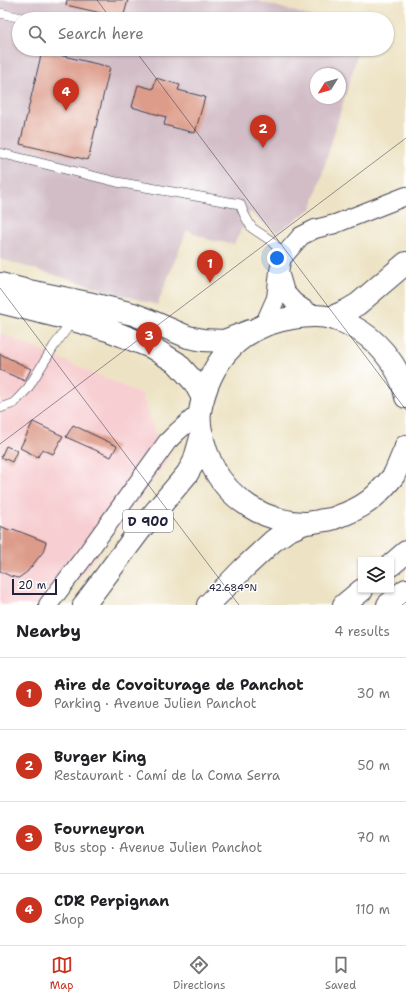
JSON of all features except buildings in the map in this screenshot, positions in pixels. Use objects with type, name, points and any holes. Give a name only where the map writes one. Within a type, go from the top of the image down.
[{"type":"main road","points":[[0,302],[80,311],[133,314],[188,337],[203,340],[224,341],[280,320],[322,317],[346,311],[358,304],[406,263]]},
{"type":"main road","points":[[0,284],[24,290],[80,311],[111,331],[151,347],[177,363],[195,383],[201,405]]},
{"type":"main road","points":[[322,317],[347,324],[361,331],[377,344],[389,358],[399,374],[406,397]]},
{"type":"main road","points":[[260,327],[241,338],[227,350],[208,381],[201,405],[200,422],[207,455],[216,474],[229,491],[245,505],[264,515],[284,521],[305,523],[330,519],[354,510],[375,496],[400,476],[406,446]]},
{"type":"main road","name":"D 900","points":[[84,605],[140,530],[187,474],[194,462],[202,434]]},
{"type":"main road","points":[[208,605],[273,541],[287,531],[305,523]]},
{"type":"main road","points":[[394,562],[406,552]]},
{"type":"main road","points":[[388,605],[406,590]]},
{"type":"main road","points":[[344,605],[358,593]]},
{"type":"street","points":[[260,327],[276,298],[281,263],[301,236],[315,229],[335,224],[406,196]]},
{"type":"street","points":[[281,263],[285,292],[294,302],[322,317]]},
{"type":"street","points":[[48,605],[167,442],[201,405]]},
{"type":"lane","points":[[0,13],[12,16]]},
{"type":"lane","points":[[0,153],[117,182],[240,204],[245,216],[248,231],[270,240],[281,263]]},
{"type":"lane","points":[[0,296],[8,299],[24,290]]},
{"type":"lane","points":[[0,408],[14,403],[28,388],[54,346],[80,311]]},
{"type":"shaded area","points":[[0,0],[255,0],[296,12],[12,12],[12,56],[357,56],[346,93],[346,68],[310,68],[310,104],[343,104],[312,208],[277,233],[250,212],[234,244],[209,240],[187,230],[157,305],[0,259]]},
{"type":"shaded area","points":[[0,333],[142,394],[158,441],[168,461],[59,605],[0,605]]},
{"type":"place","name":"CDR Perpignan","points":[[66,111]]},
{"type":"place","name":"Burger King","points":[[263,148]]},
{"type":"place","name":"Aire de Covoiturage de Panchot","points":[[210,283]]},
{"type":"place","name":"Fourneyron","points":[[149,355]]}]
